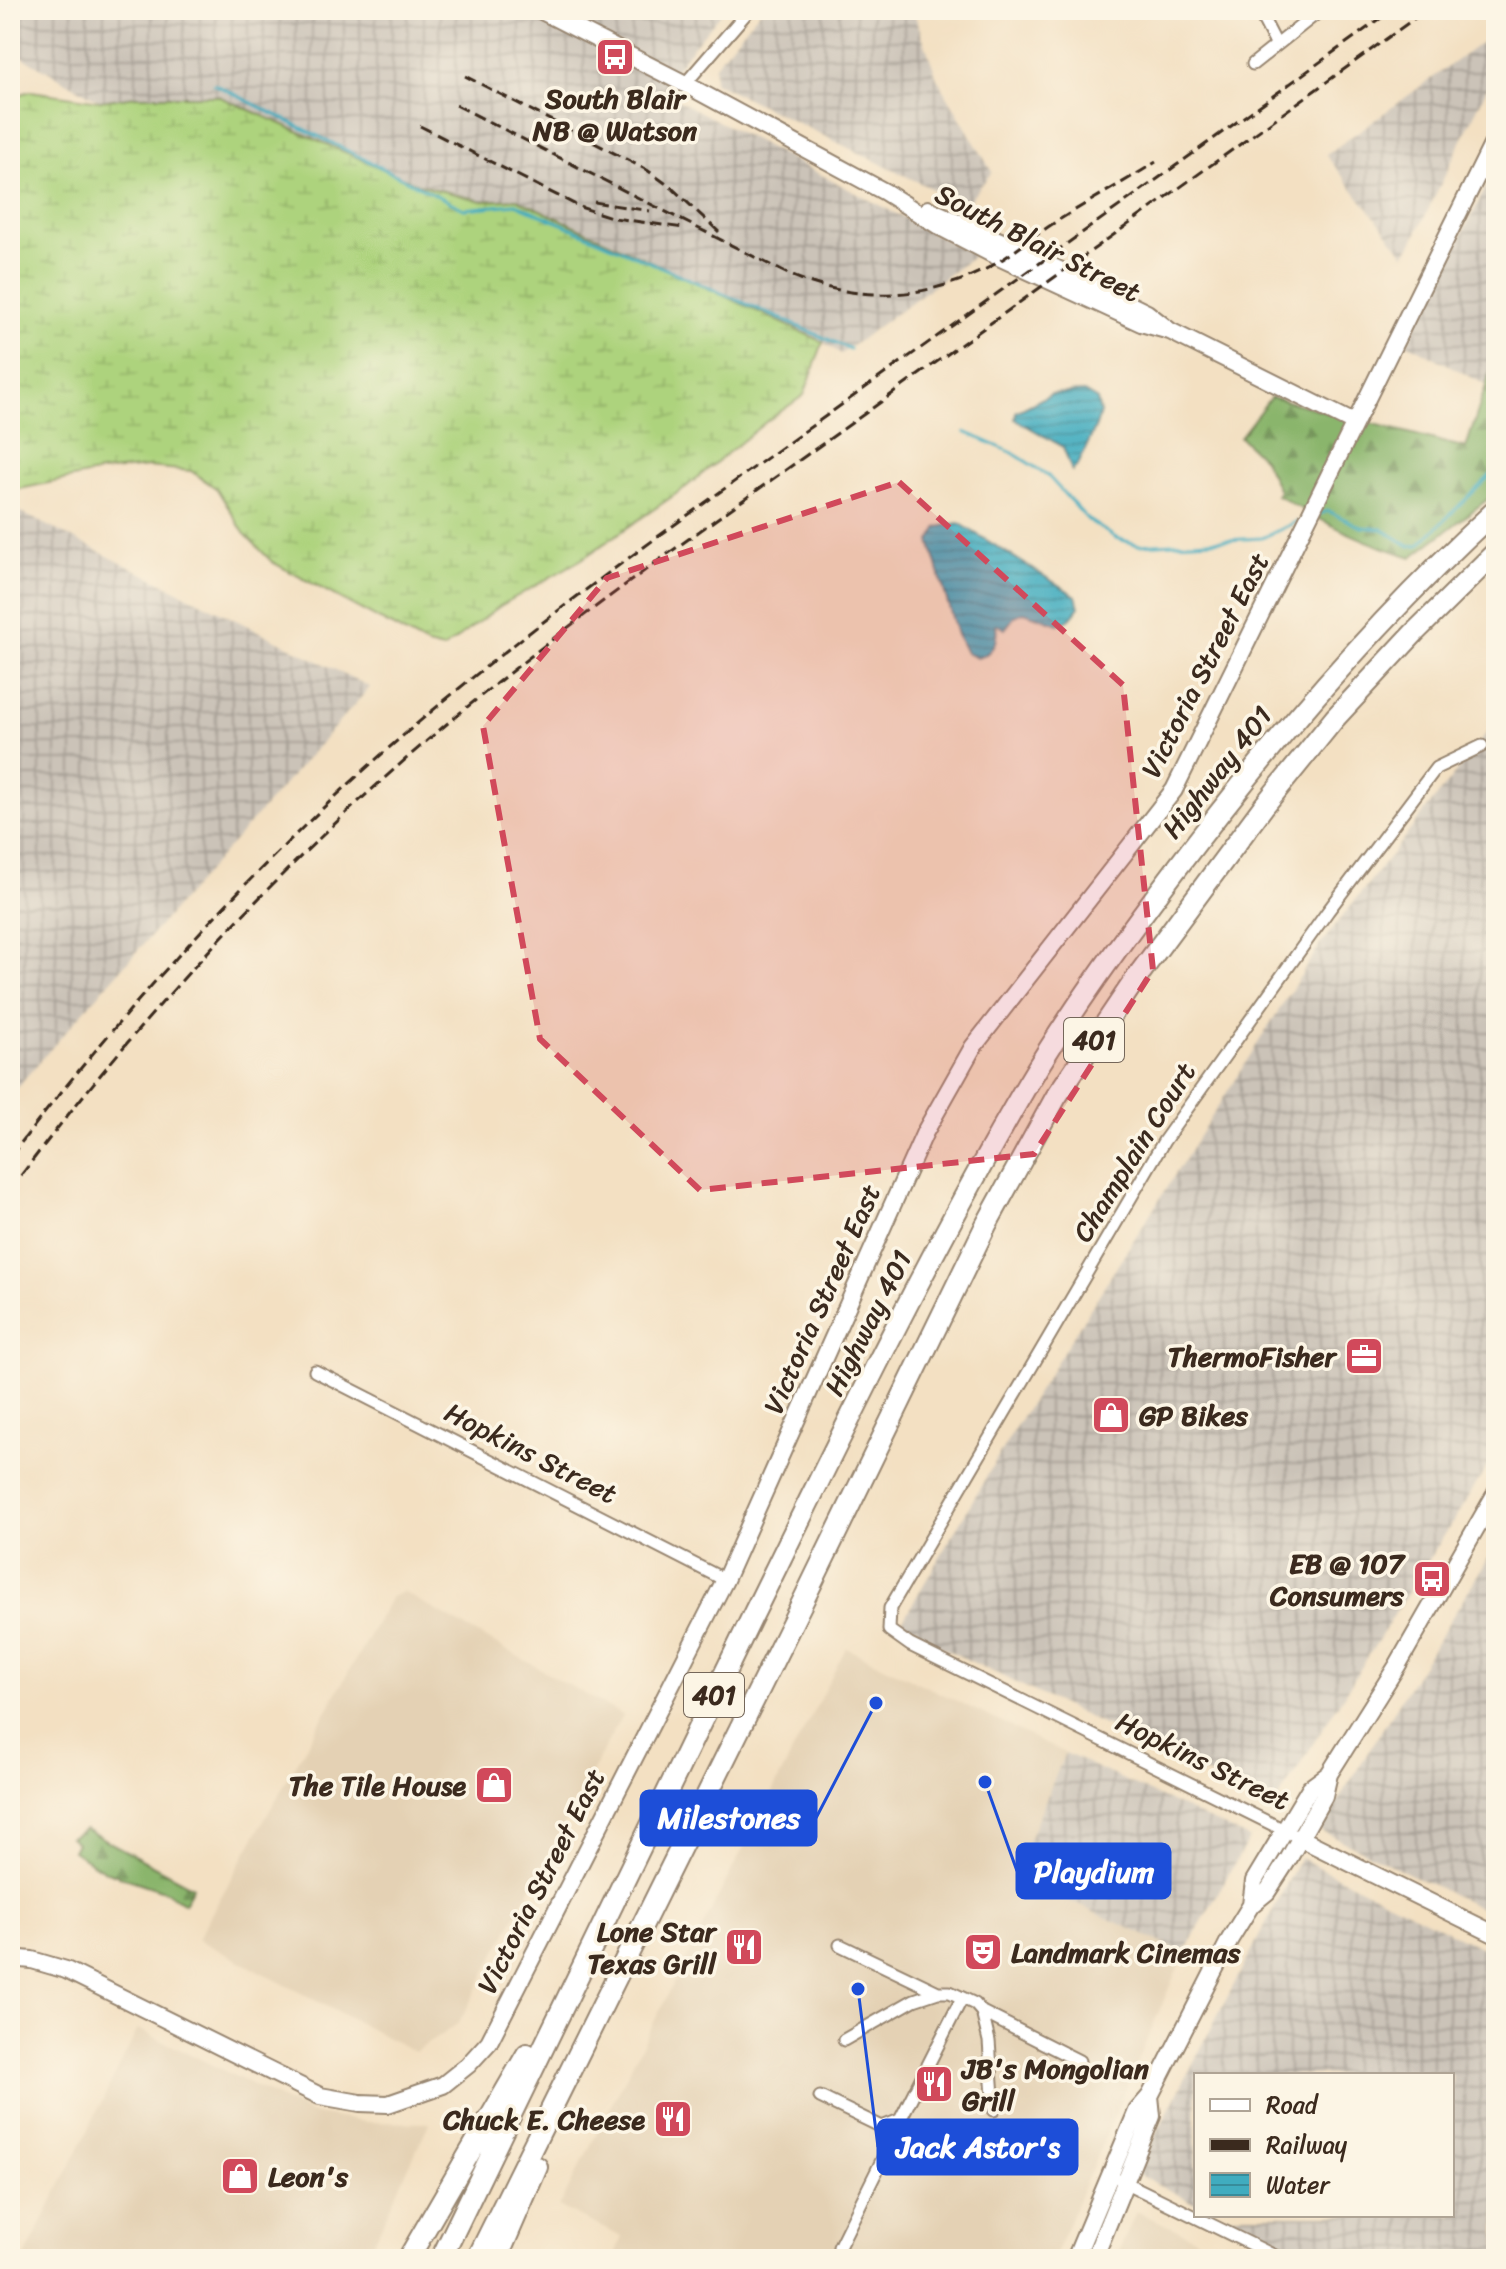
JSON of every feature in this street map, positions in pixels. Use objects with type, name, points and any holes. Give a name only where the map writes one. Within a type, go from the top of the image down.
[{"type":"highway","name":"Highway 401","points":[[441,2259],[825,1468],[958,1209],[1029,1082],[1110,957],[1236,790],[1306,706],[1460,543],[1496,510]]},
{"type":"highway","name":"Highway 401","points":[[477,2259],[986,1225],[1056,1097],[1137,977],[1263,807],[1335,718],[1414,633],[1496,552]]},
{"type":"highway","points":[[408,2259],[603,1923]]},
{"type":"highway","points":[[497,2259],[608,1995]]},
{"type":"main road","name":"South Blair Street","points":[[540,10],[685,84],[885,192],[942,228],[990,253],[1100,306],[1170,331],[1354,423]]},
{"type":"main road","name":"Victoria Street East","points":[[10,1958],[32,1960],[66,1970],[320,2096],[388,2104],[443,2085],[468,2065],[489,2042],[725,1580],[925,1132],[973,1047],[1174,790],[1496,137]]},
{"type":"main road","points":[[1075,2259],[1137,2111],[1150,2096],[1200,1994],[1251,1905],[1267,1892],[1292,1834],[1324,1796],[1329,1774],[1397,1666],[1496,1493]]},
{"type":"main road","name":"Hopkins Street","points":[[1292,1834],[1496,1935]]},
{"type":"main road","points":[[1094,2259],[1152,2116],[1150,2096]]},
{"type":"street","points":[[685,84],[749,10]]},
{"type":"street","points":[[1255,10],[1261,15],[1276,44]]},
{"type":"street","points":[[1253,64],[1321,10]]},
{"type":"street","name":"Champlain Court","points":[[889,1630],[890,1608],[1164,1141],[1319,924],[1436,768],[1482,746]]},
{"type":"street","name":"Hopkins Street","points":[[315,1371],[725,1580]]},
{"type":"street","name":"Hopkins Street","points":[[889,1630],[910,1645],[1292,1834]]},
{"type":"street","points":[[840,1945],[938,1992]]},
{"type":"street","points":[[844,2040],[914,2000],[938,1992],[950,1992],[975,2004],[982,2012],[1079,2061]]},
{"type":"street","points":[[882,2127],[900,2120],[962,1998]]},
{"type":"street","points":[[982,2012],[989,2041],[994,2110]]},
{"type":"street","points":[[820,2097],[882,2127],[889,2146]]},
{"type":"street","points":[[900,2120],[907,2139],[963,2166]]},
{"type":"street","points":[[839,2247],[889,2146],[907,2139]]},
{"type":"street","points":[[1110,2175],[1194,2216]]},
{"type":"street","points":[[1195,2217],[1281,2259]]},
{"type":"highlighted area","points":[[899,482],[1123,685],[1153,970],[1034,1154],[700,1190],[540,1039],[483,726],[607,578]]},
{"type":"shaded area","points":[[10,10],[724,10],[682,60],[662,92],[975,255],[841,354],[823,342],[517,199],[482,201],[417,184],[218,96],[136,96],[100,101],[10,50]]},
{"type":"shaded area","points":[[761,10],[913,10],[937,78],[992,172],[965,205],[714,82],[715,65]]},
{"type":"shaded area","points":[[1496,32],[1496,70],[1404,254],[1326,155]]},
{"type":"shaded area","points":[[1496,168],[1496,354],[1486,385],[1407,343]]},
{"type":"shaded area","points":[[10,507],[370,687],[10,1095]]},
{"type":"shaded area","points":[[1496,721],[1496,1453],[1274,1806],[899,1627],[1013,1431],[1320,945]]},
{"type":"shaded area","points":[[1496,1546],[1496,1916],[1320,1830]]},
{"type":"shaded area","points":[[403,1592],[622,1715],[459,2023],[415,2052],[197,1939],[391,1597]]},
{"type":"shaded area","points":[[846,1648],[1065,1753],[1015,1876],[1184,1953],[1053,2259],[613,2259],[622,2237],[559,2207]]},
{"type":"shaded area","points":[[1065,1753],[1249,1838],[1184,1953],[1014,1876]]},
{"type":"shaded area","points":[[1300,1858],[1496,1955],[1496,2259],[1302,2259],[1221,2217],[1454,2217],[1454,2073],[1194,2073],[1194,2203],[1136,2173]]},
{"type":"shaded area","points":[[138,2029],[310,2113],[365,2122],[429,2123],[366,2259],[24,2259]]},
{"type":"shaded area","points":[[1136,2211],[1240,2259],[1116,2259]]},
{"type":"green space","points":[[31,91],[100,101],[136,96],[218,96],[417,184],[482,201],[517,199],[823,342],[804,395],[686,487],[582,559],[500,606],[443,649],[427,645],[272,562],[244,533],[217,489],[191,471],[148,467],[101,472],[10,491],[10,97]]},
{"type":"green space","points":[[1496,354],[1496,493],[1412,557],[1342,530],[1277,495],[1279,490],[1263,459],[1240,437],[1271,397],[1466,448]]},
{"type":"green space","points":[[85,1829],[193,1887],[184,1904],[167,1892],[107,1872],[73,1851],[77,1843],[70,1837]]},
{"type":"water","points":[[1084,392],[1097,400],[1100,413],[1078,465],[1072,471],[1063,447],[1015,419],[1016,412],[1051,394]]},
{"type":"water","points":[[959,523],[1076,596],[1079,607],[1069,620],[1058,624],[1024,612],[1015,616],[1005,629],[996,624],[995,641],[987,653],[977,658],[966,653],[957,635],[930,541],[938,527]]},
{"type":"waterway","points":[[214,84],[464,209],[516,204],[850,349]]},
{"type":"waterway","points":[[1496,388],[1496,394]]},
{"type":"waterway","points":[[965,432],[1013,453],[1047,475],[1088,520],[1116,538],[1139,545],[1262,538],[1296,522]]},
{"type":"waterway","points":[[1319,514],[1328,511],[1361,527],[1382,529],[1409,546],[1419,545],[1496,470]]},
{"type":"railway","points":[[10,1157],[130,1010],[259,870],[351,782],[459,689],[629,558],[1392,10]]},
{"type":"railway","points":[[10,1190],[116,1057],[228,930],[349,810],[477,699],[670,552],[1426,10]]},
{"type":"railway","points":[[465,76],[647,170],[672,188],[719,232]]},
{"type":"railway","points":[[456,105],[788,274],[836,290],[861,293],[886,294],[936,288],[984,270],[1156,162]]},
{"type":"railway","points":[[420,126],[580,207],[614,218],[683,228]]},
{"type":"railway","points":[[594,202],[650,211]]},
{"type":"place","name":"South Blair NB @ Watson","points":[[615,57]]},
{"type":"place","name":"ThermoFisher","points":[[1364,1356]]},
{"type":"place","name":"GP Bikes","points":[[1111,1415]]},
{"type":"place","name":"EB @ 107 Consumers","points":[[1432,1579]]},
{"type":"place","name":"Milestones","points":[[876,1703]]},
{"type":"place","name":"Playdium","points":[[985,1782]]},
{"type":"place","name":"The Tile House","points":[[494,1785]]},
{"type":"place","name":"Lone Star Texas Grill","points":[[744,1947]]},
{"type":"place","name":"Landmark Cinemas","points":[[983,1952]]},
{"type":"place","name":"Jack Astor's","points":[[858,1989]]},
{"type":"place","name":"JB's Mongolian Grill","points":[[934,2084]]},
{"type":"place","name":"Chuck E. Cheese","points":[[673,2119]]},
{"type":"place","name":"Leon's","points":[[240,2176]]}]
